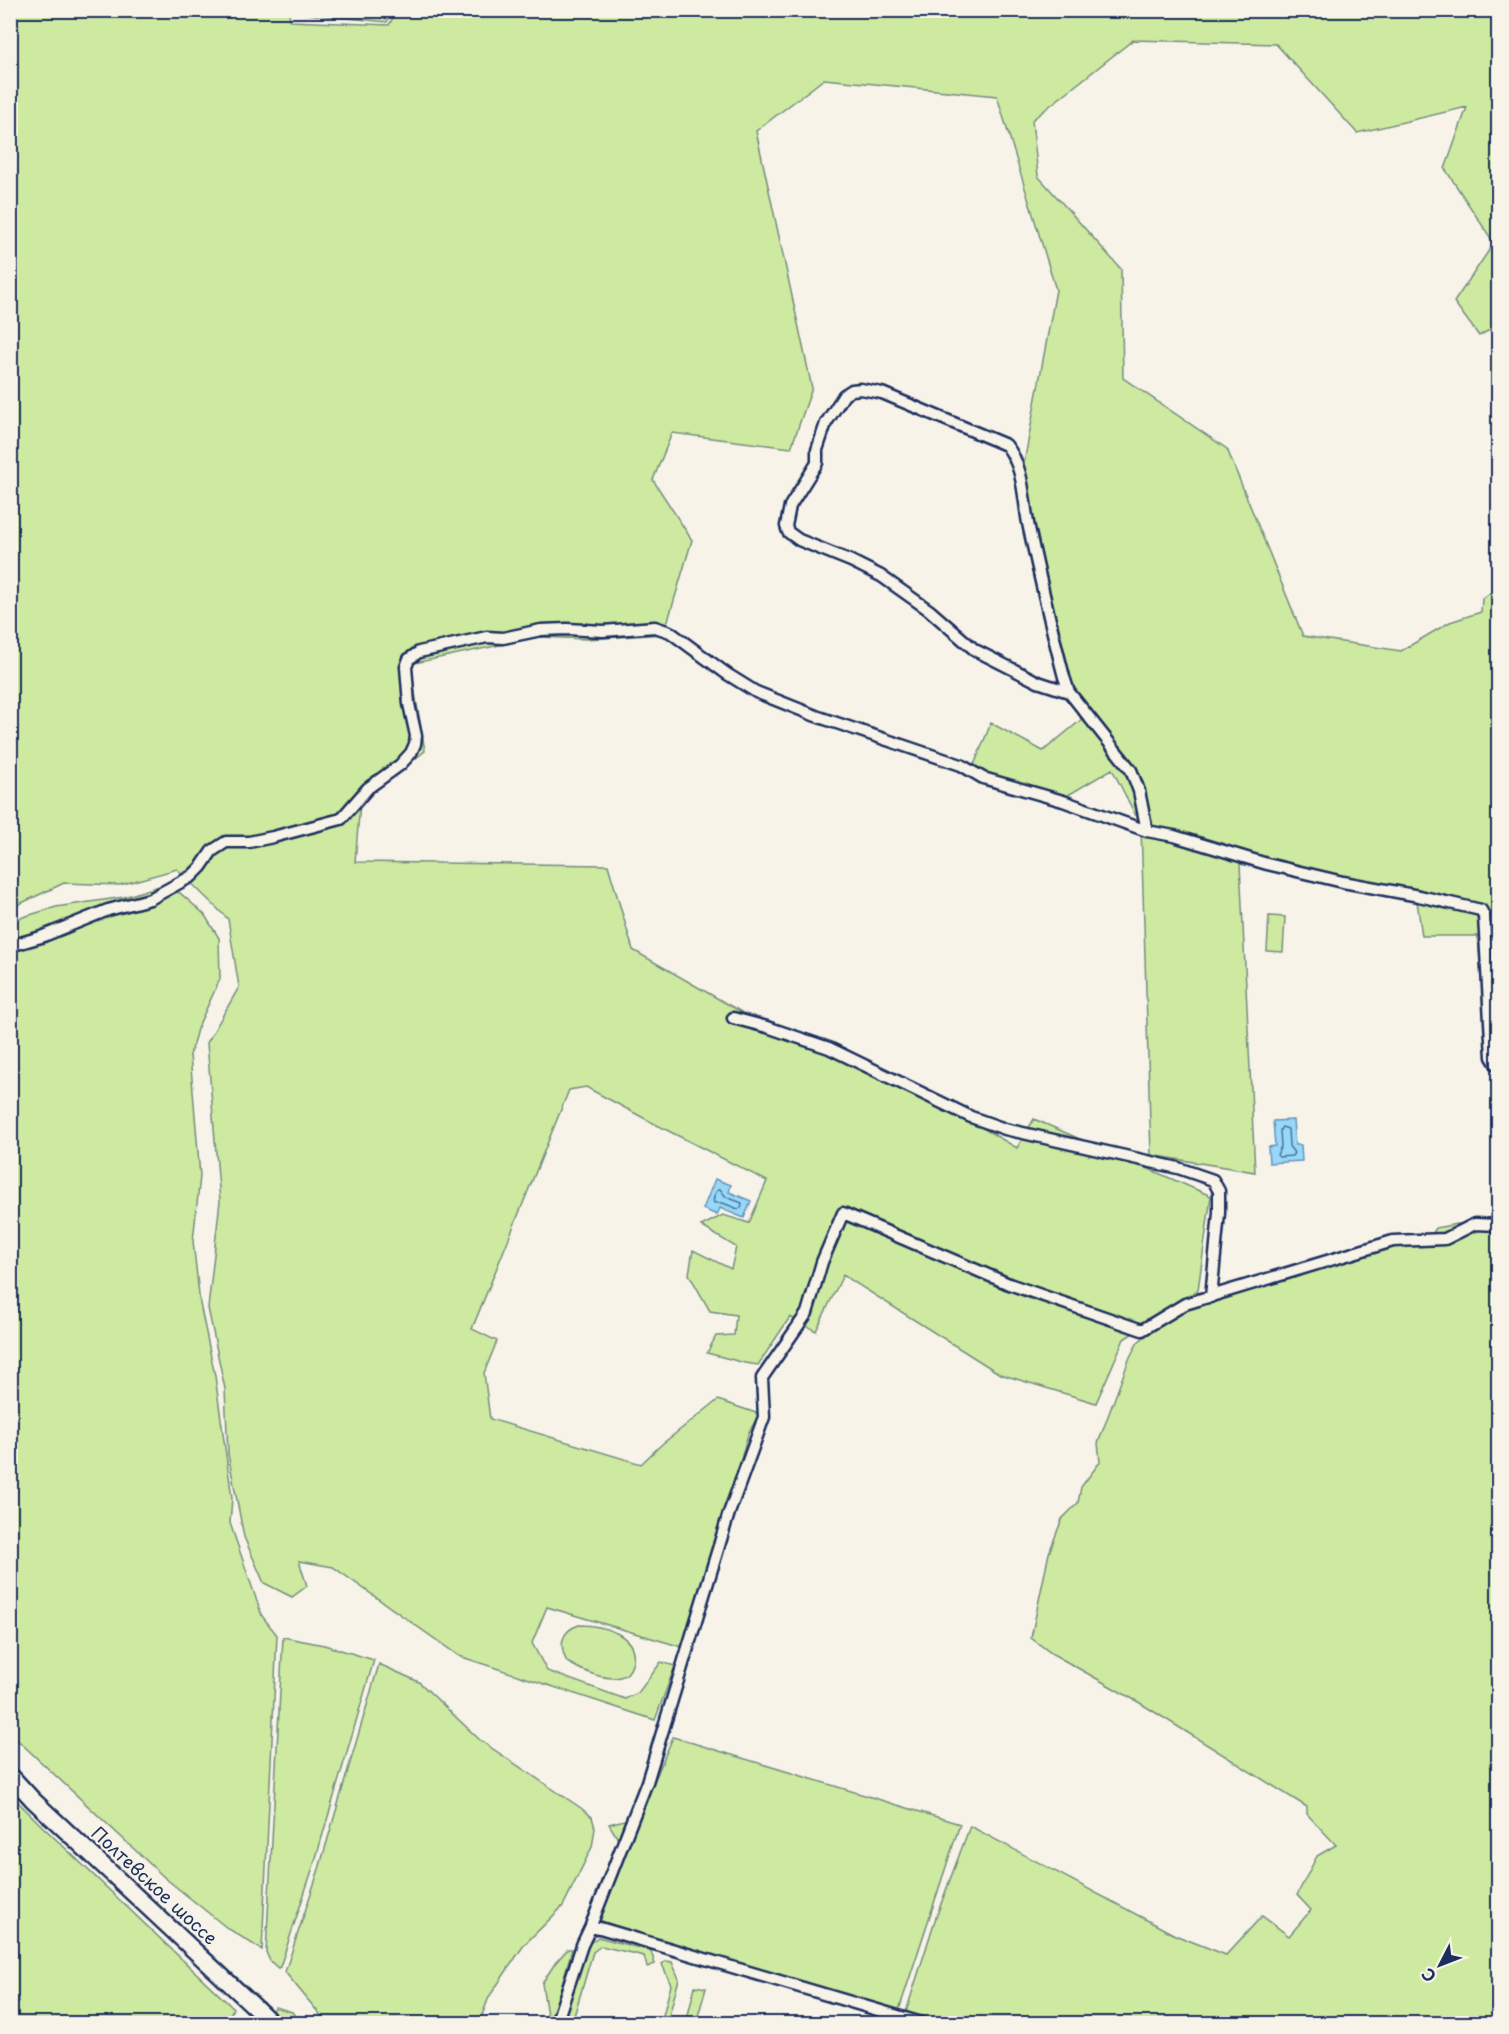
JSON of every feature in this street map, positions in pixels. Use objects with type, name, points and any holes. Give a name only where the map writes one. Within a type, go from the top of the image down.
[{"type":"street","points":[[1069,692],[1038,682],[975,650],[929,610],[881,576],[799,540],[788,532],[786,526],[790,506],[817,463],[820,437],[844,395],[852,390],[861,389],[882,393],[1006,445],[1012,452],[1019,467],[1029,526],[1057,650],[1069,692],[1131,770],[1139,791],[1147,831]]},
{"type":"street","points":[[10,946],[41,937],[108,910],[150,899],[192,876],[212,851],[226,842],[257,840],[340,819],[368,788],[400,765],[411,753],[416,736],[405,675],[409,659],[419,652],[487,637],[503,638],[541,630],[603,631],[655,627],[670,632],[727,674],[756,692],[816,716],[961,765],[983,778],[1063,801],[1147,831],[1173,836],[1267,864],[1342,882],[1481,910],[1484,916],[1492,1057],[1498,1067]]},
{"type":"street","points":[[733,1018],[829,1048],[970,1117],[1005,1129],[1178,1168],[1214,1180],[1219,1191],[1219,1213],[1211,1297]]},
{"type":"street","points":[[556,2024],[582,1945],[647,1782],[729,1513],[764,1417],[762,1378],[807,1313],[822,1262],[843,1214],[1009,1284],[1142,1330],[1185,1304],[1393,1241],[1445,1239],[1474,1224],[1498,1225]]},
{"type":"street","name":"Полтевское шоссе","points":[[10,1774],[33,1800],[270,2022]]},
{"type":"street","points":[[590,1928],[600,1928],[925,2024]]},
{"type":"green space","points":[[15,10],[289,10],[290,21],[389,25],[397,10],[1498,11],[1498,325],[1479,336],[1454,302],[1494,243],[1445,169],[1467,107],[1357,133],[1276,44],[1133,40],[1032,120],[1038,176],[1121,269],[1123,378],[1227,449],[1303,636],[1401,651],[1450,622],[1481,612],[1482,599],[1498,587],[1498,1047],[1487,1048],[1478,936],[1422,936],[1417,901],[1240,864],[1255,1172],[1151,1155],[1141,826],[1112,769],[1060,800],[972,770],[991,723],[1043,751],[1081,720],[1022,474],[1056,290],[997,96],[824,79],[756,131],[812,388],[791,448],[672,433],[653,480],[692,540],[664,634],[587,639],[538,637],[410,664],[425,751],[360,803],[355,862],[608,865],[633,950],[750,1017],[869,1062],[1017,1148],[1034,1119],[1211,1196],[1198,1290],[1124,1339],[1096,1403],[1000,1374],[843,1275],[816,1331],[790,1317],[758,1365],[745,1363],[707,1353],[716,1336],[734,1335],[736,1315],[710,1311],[689,1274],[693,1250],[731,1269],[736,1247],[701,1226],[723,1215],[749,1223],[767,1181],[586,1087],[569,1090],[472,1329],[497,1341],[484,1373],[490,1419],[641,1464],[662,1444],[718,1400],[759,1414],[748,1434],[726,1513],[682,1647],[547,1607],[532,1643],[547,1671],[625,1699],[638,1693],[661,1662],[675,1666],[655,1720],[459,1656],[333,1567],[299,1561],[307,1586],[292,1597],[264,1583],[244,1537],[228,1454],[225,1389],[208,1308],[220,1201],[207,1043],[239,987],[228,919],[177,869],[120,885],[64,883],[11,908],[10,13]]},
{"type":"green space","points":[[298,10],[392,11],[387,22],[298,13]]},
{"type":"green space","points":[[159,886],[180,893],[204,914],[219,938],[220,979],[197,1029],[190,1055],[200,1176],[193,1241],[200,1304],[215,1376],[232,1498],[230,1523],[262,1616],[277,1635],[262,1950],[227,1928],[165,1878],[11,1734],[10,921],[56,907],[124,897]]},
{"type":"green space","points":[[1269,916],[1285,917],[1283,952],[1267,951]]},
{"type":"green space","points":[[1457,1224],[1498,1230],[1498,2023],[944,2024],[906,2012],[935,1920],[970,1826],[1175,1935],[1226,1955],[1262,1916],[1289,1936],[1311,1910],[1297,1895],[1317,1856],[1336,1845],[1307,1814],[1307,1807],[1140,1703],[1051,1653],[1031,1638],[1049,1553],[1062,1519],[1078,1503],[1081,1487],[1100,1462],[1098,1443],[1130,1357],[1138,1342],[1167,1319],[1184,1310],[1254,1286],[1405,1244],[1428,1241],[1436,1228]]},
{"type":"green space","points":[[579,1625],[599,1627],[626,1639],[633,1655],[628,1673],[614,1678],[600,1676],[567,1662],[562,1645],[563,1640],[568,1631]]},
{"type":"green space","points":[[283,1637],[324,1645],[374,1660],[315,1861],[278,1968],[270,1961],[266,1952]]},
{"type":"green space","points":[[379,1664],[419,1682],[481,1741],[592,1817],[595,1828],[592,1847],[563,1906],[524,1945],[489,1997],[479,2023],[327,2023],[285,1972],[319,1869]]},
{"type":"green space","points":[[673,1737],[960,1824],[899,2010],[635,1933],[599,1920],[625,1856],[615,1849],[618,1839],[609,1824],[628,1819],[636,1824]]},
{"type":"green space","points":[[10,1794],[233,2008],[231,2013],[235,2023],[11,2023]]},
{"type":"green space","points":[[598,1937],[651,1951],[655,1964],[647,1967],[644,1956],[601,1946],[593,1952],[572,2023],[563,2024],[586,1946]]},
{"type":"green space","points":[[568,1949],[572,1949],[553,2016],[547,2015],[542,1983]]},
{"type":"green space","points":[[666,1961],[672,1962],[679,1979],[667,2023],[661,2023],[671,1985],[662,1964]]},
{"type":"green space","points":[[695,1986],[706,1988],[696,2023],[686,2023]]},
{"type":"green space","points":[[275,2007],[292,2012],[301,2023],[282,2023],[272,2014]]},
{"type":"water","points":[[1293,1120],[1295,1145],[1301,1145],[1302,1161],[1269,1163],[1268,1147],[1275,1146],[1273,1121]]},
{"type":"water","points":[[715,1179],[731,1185],[729,1192],[751,1201],[744,1218],[720,1208],[717,1215],[703,1209]]}]
